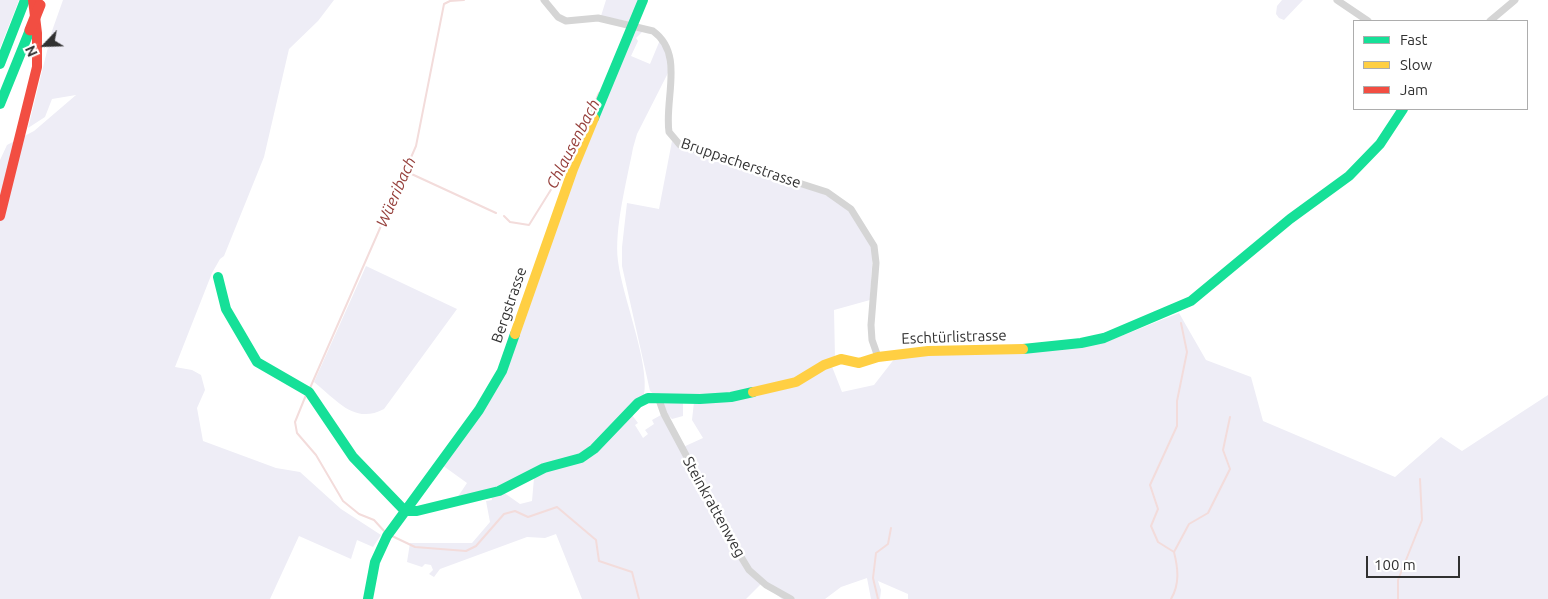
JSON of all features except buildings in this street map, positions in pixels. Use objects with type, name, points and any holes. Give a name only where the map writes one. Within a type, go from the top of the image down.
[{"type":"main road","points":[[0,64],[26,0]]},
{"type":"main road","name":"Bergstrasse","points":[[368,599],[377,556],[405,511],[479,410],[502,371],[573,169],[642,0]]},
{"type":"main road","points":[[0,104],[30,30],[38,2]]},
{"type":"main road","points":[[0,216],[37,67],[38,2]]},
{"type":"main road","name":"Eschtürlistrasse","points":[[405,511],[417,511],[498,491],[544,468],[581,458],[594,449],[638,403],[648,398],[700,400],[731,397],[796,382],[824,364],[841,359],[859,363],[878,357],[928,350],[1006,351],[1081,343],[1104,338],[1181,307],[1191,301],[1290,219],[1348,176],[1380,144],[1402,110]]},
{"type":"main road","points":[[218,277],[226,309],[257,362],[270,372],[310,392],[353,457],[405,511]]},
{"type":"street","name":"Bruppacherstrasse","points":[[544,0],[558,17],[566,21],[598,18],[653,31],[658,34],[669,53],[671,72],[668,124],[672,137],[677,142],[827,192],[852,209],[874,246],[876,263],[871,325],[872,340],[878,357]]},
{"type":"street","points":[[1337,0],[1367,20]]},
{"type":"street","points":[[1491,20],[1515,0]]},
{"type":"street","name":"Steinkrattenweg","points":[[658,397],[664,414],[735,547],[750,570],[766,585],[791,599]]},
{"type":"shaded area","points":[[0,0],[19,0],[0,48]]},
{"type":"shaded area","points":[[63,0],[334,0],[318,21],[289,49],[264,157],[224,256],[220,259],[212,273],[175,367],[192,370],[201,375],[205,390],[197,408],[203,441],[276,468],[300,472],[341,509],[381,535],[373,547],[357,540],[351,559],[299,536],[270,599],[0,599],[0,160],[7,145],[34,131],[76,95],[52,99],[45,117],[28,128],[52,31]]},
{"type":"shaded area","points":[[606,0],[640,0],[631,22],[601,16]]},
{"type":"shaded area","points":[[1282,0],[1303,0],[1284,20],[1276,14],[1277,6]]},
{"type":"shaded area","points":[[635,31],[643,31],[636,38],[638,41],[631,56],[650,64],[660,40],[667,53],[668,73],[637,134],[619,220],[618,261],[643,365],[644,395],[583,454],[506,487],[457,498],[467,483],[442,465],[496,390],[570,187]]},
{"type":"shaded area","points":[[672,141],[675,144],[814,190],[839,201],[856,219],[873,250],[870,300],[834,310],[835,358],[797,379],[730,395],[655,395],[650,391],[622,266],[622,247],[627,203],[659,209]]},
{"type":"shaded area","points":[[366,266],[457,309],[384,409],[364,414],[355,412],[338,403],[314,382]]},
{"type":"shaded area","points":[[1179,313],[1206,360],[1251,377],[1263,421],[1395,477],[1441,437],[1462,451],[1548,395],[1548,599],[908,599],[908,594],[878,581],[881,590],[880,599],[871,599],[867,578],[841,587],[825,599],[782,599],[762,583],[746,599],[582,599],[556,534],[545,538],[527,537],[440,569],[434,577],[429,574],[433,570],[431,565],[425,564],[422,567],[407,562],[410,543],[472,543],[490,522],[486,501],[492,500],[491,495],[503,492],[520,504],[532,501],[534,478],[537,474],[571,464],[632,415],[638,423],[635,425],[643,438],[648,434],[645,430],[654,424],[652,420],[661,415],[681,448],[703,438],[692,420],[694,402],[767,390],[831,364],[842,392],[874,385],[895,358],[1111,340]]},
{"type":"shaded area","points":[[663,403],[683,403],[683,416],[672,419],[665,412]]},
{"type":"waterway","name":"Wüeribach","points":[[310,388],[416,146],[444,4],[450,1],[464,0]]},
{"type":"waterway","name":"Chlausenbach","points":[[504,216],[510,222],[529,225],[570,159],[599,93]]},
{"type":"waterway","name":"Chlausenbach","points":[[405,171],[496,213]]},
{"type":"waterway","points":[[1171,599],[1177,582],[1174,552],[1158,542],[1151,526],[1158,509],[1150,485],[1177,426],[1177,401],[1187,352],[1181,323]]},
{"type":"waterway","name":"Wüeribach","points":[[306,395],[295,422],[297,433],[316,455],[343,501],[359,514],[374,520],[385,532]]},
{"type":"waterway","points":[[1174,552],[1189,524],[1208,513],[1230,469],[1223,450],[1230,417]]},
{"type":"waterway","points":[[1398,599],[1398,580],[1422,520],[1420,479]]},
{"type":"waterway","name":"Wüeribach","points":[[392,536],[415,547],[466,551],[476,546],[504,514],[515,511],[528,517],[557,507],[596,540],[599,561],[632,572],[639,599]]},
{"type":"waterway","points":[[878,599],[873,578],[876,553],[888,544],[891,528]]},
{"type":"traffic: fast","points":[[0,64],[25,0]]},
{"type":"traffic: fast","points":[[594,118],[643,0]]},
{"type":"traffic: fast","points":[[0,104],[30,30]]},
{"type":"traffic: fast","points":[[1023,349],[1081,343],[1104,338],[1191,301],[1290,219],[1349,176],[1380,144],[1402,110]]},
{"type":"traffic: fast","points":[[218,277],[226,309],[257,362],[309,392],[353,457],[405,511],[417,511],[499,491],[544,468],[581,458],[594,449],[638,403],[648,398],[700,399],[731,397],[753,392]]},
{"type":"traffic: fast","points":[[368,599],[375,562],[387,536],[479,410],[502,371],[515,334]]},
{"type":"traffic: slow","points":[[515,334],[573,169],[594,118]]},
{"type":"traffic: slow","points":[[753,392],[796,382],[824,365],[841,359],[859,363],[878,357],[928,351],[1023,349]]},
{"type":"traffic: jam","points":[[0,216],[37,67],[37,33],[33,0]]},
{"type":"traffic: jam","points":[[30,30],[40,5]]}]
